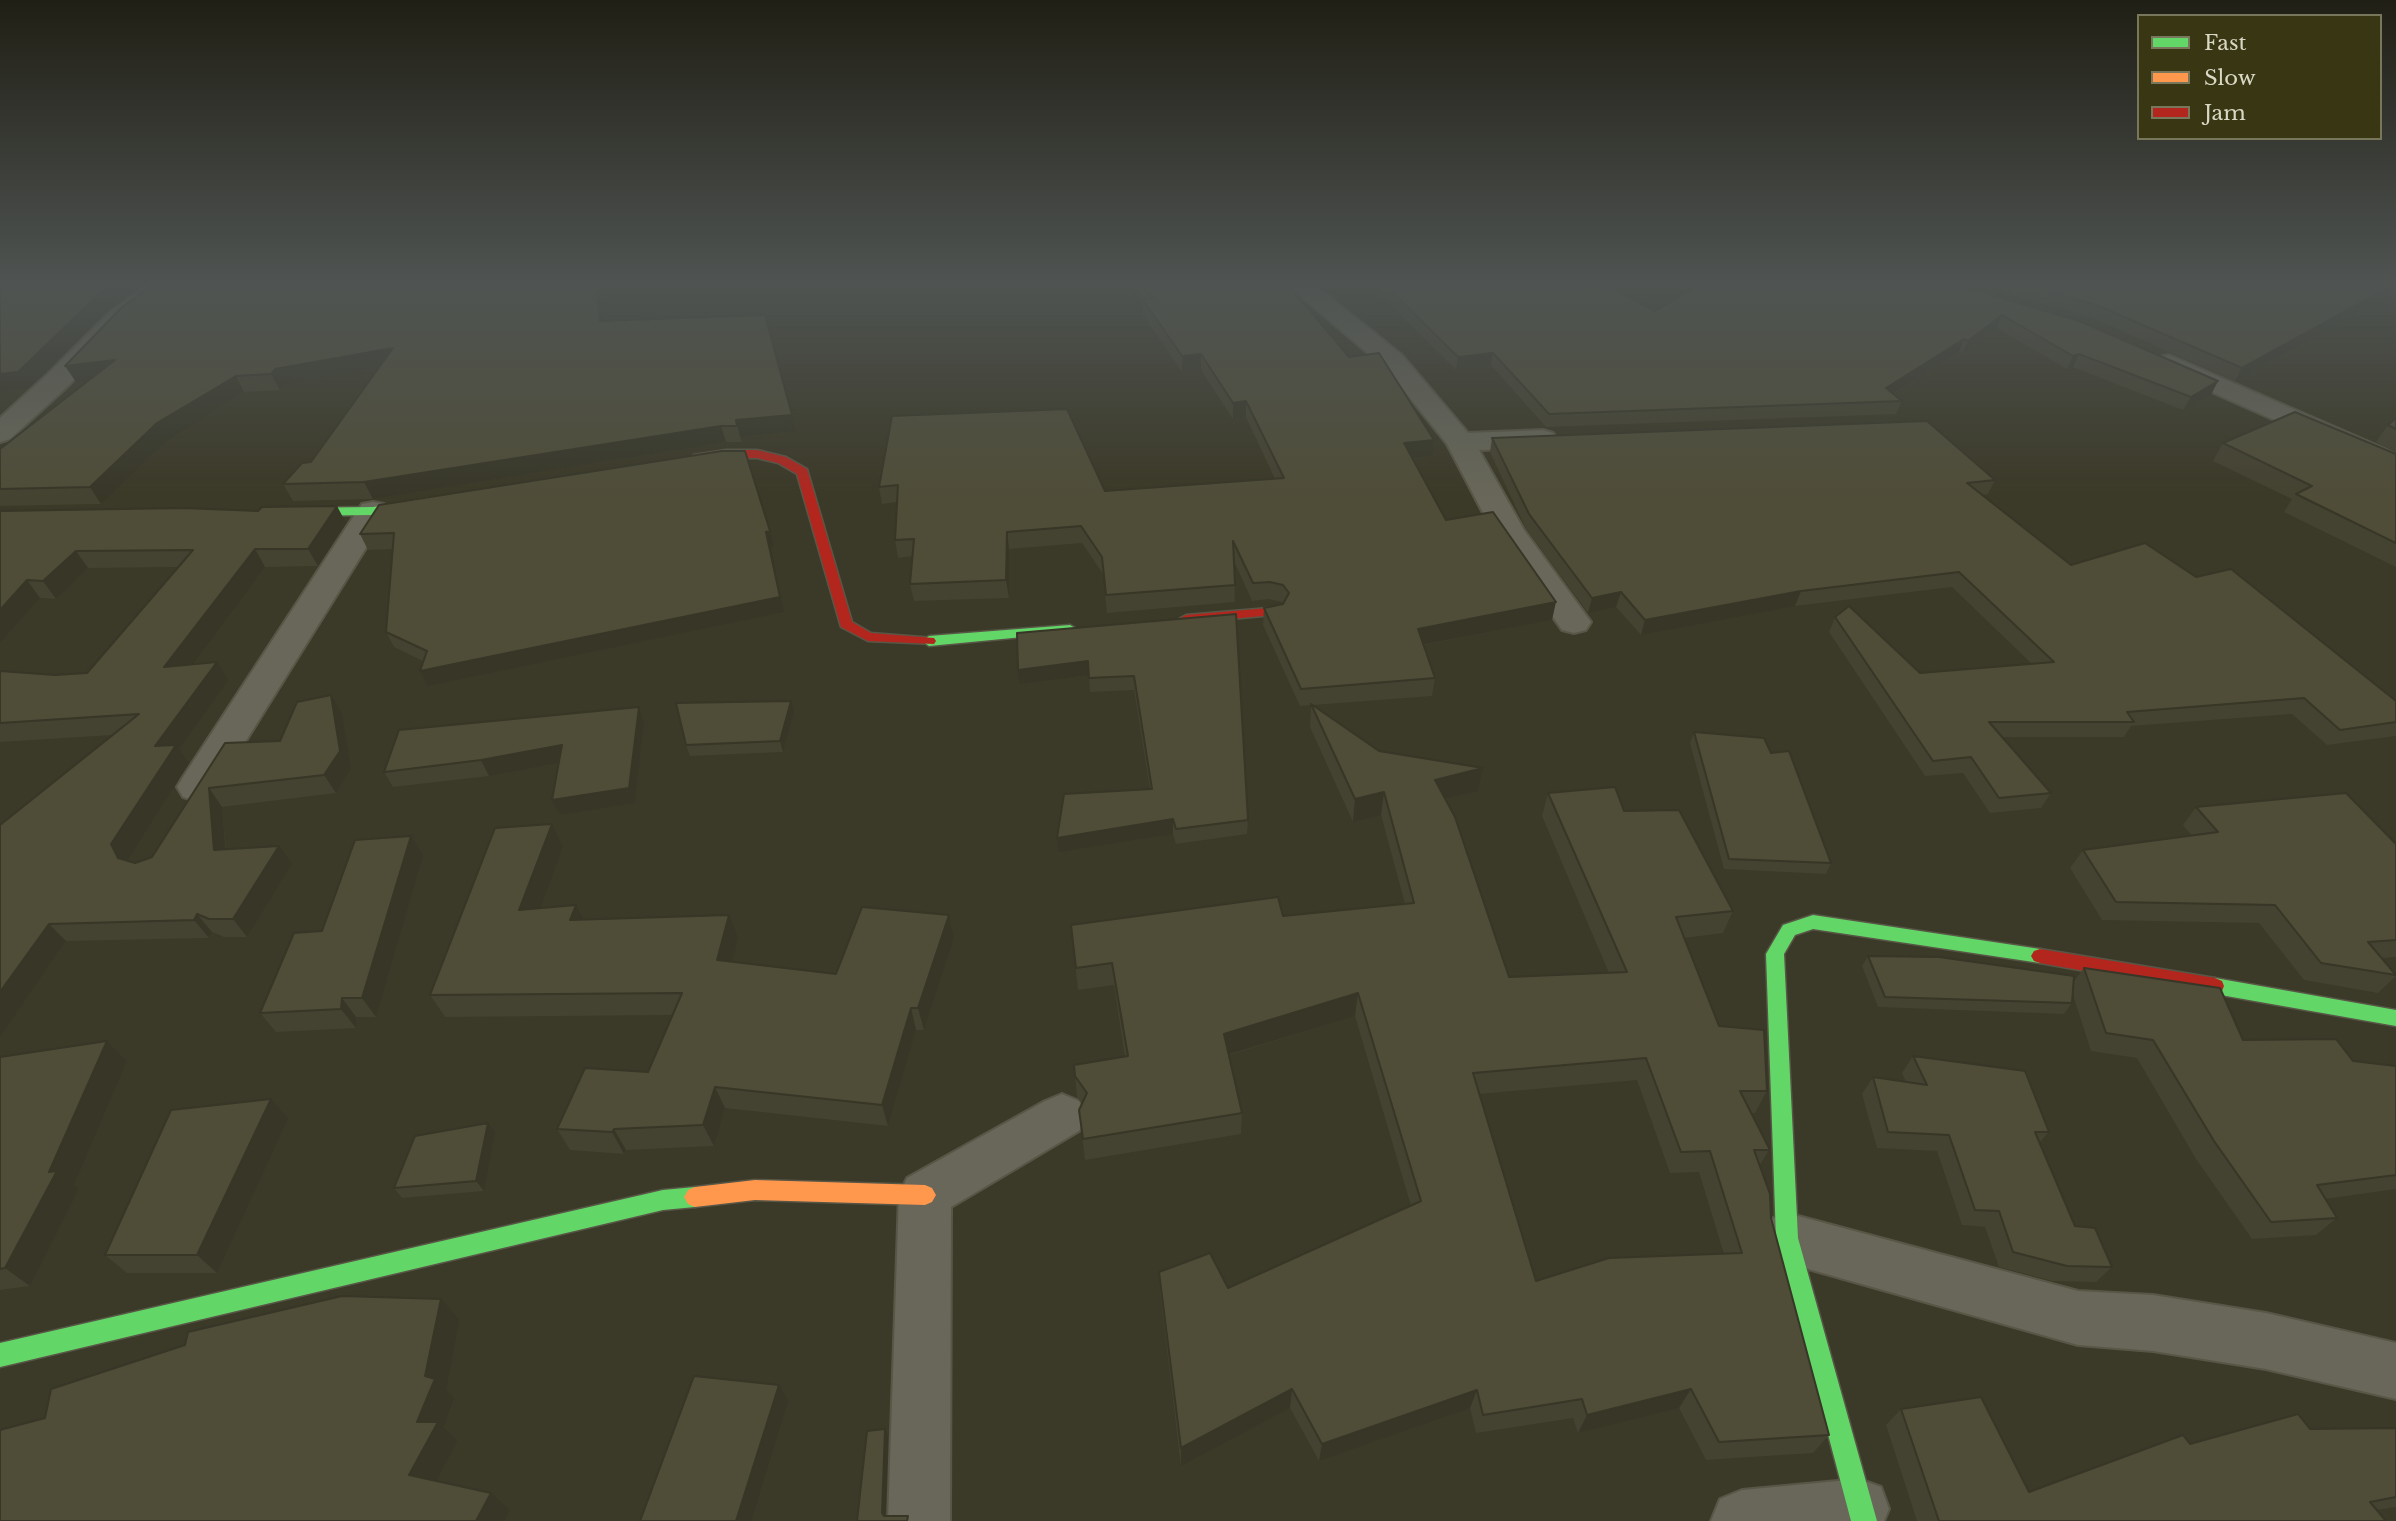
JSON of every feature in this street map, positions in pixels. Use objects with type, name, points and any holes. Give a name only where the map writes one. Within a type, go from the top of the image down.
[{"type":"street","points":[[0,433],[80,357]]},
{"type":"street","points":[[1388,357],[1460,442],[1509,532],[1574,622]]},
{"type":"street","points":[[2154,357],[2396,465]]},
{"type":"street","points":[[1460,442],[1570,438]]},
{"type":"street","points":[[672,463],[726,454],[757,454],[782,460],[803,472],[846,624],[868,637],[923,642],[1089,628]]},
{"type":"street","points":[[268,512],[373,511],[441,500]]},
{"type":"street","points":[[179,816],[373,511]]},
{"type":"street","points":[[1172,620],[1269,612]]},
{"type":"street","points":[[1742,1521],[1862,1515],[1787,1238],[1775,954],[1789,930],[1813,922],[2025,953],[2396,1018]]},
{"type":"street","points":[[0,1354],[663,1200],[755,1190],[925,1195],[1062,1116]]},
{"type":"street","points":[[919,1521],[925,1195]]},
{"type":"street","points":[[1787,1238],[2078,1318],[2153,1323],[2266,1341],[2396,1371]]},
{"type":"building","points":[[0,357],[34,357],[18,372],[0,374]]},
{"type":"building","points":[[74,357],[343,357],[275,369],[271,374],[236,376],[157,423],[90,487],[0,489],[0,449],[115,360],[65,366]]},
{"type":"building","points":[[387,357],[776,357],[792,415],[736,420],[737,426],[721,426],[364,482],[283,484],[302,463],[311,462]]},
{"type":"building","points":[[1203,357],[1382,357],[1434,440],[1404,443],[1446,520],[1493,512],[1556,602],[1418,629],[1435,678],[1301,689],[1264,608],[1283,604],[1289,593],[1283,585],[1270,582],[1253,583],[1233,541],[1235,585],[1106,595],[1102,557],[1081,526],[1007,532],[1006,580],[910,584],[914,539],[895,540],[898,485],[879,487],[892,416],[1067,409],[1105,491],[1284,478],[1246,401],[1233,403]]},
{"type":"building","points":[[1497,357],[1935,357],[1886,388],[1902,401],[1549,414]]},
{"type":"building","points":[[2087,357],[2162,357],[2218,381],[2191,397]]},
{"type":"building","points":[[2217,357],[2262,357],[2242,368]]},
{"type":"building","points":[[2295,412],[2396,454],[2396,543],[2296,494],[2312,486],[2223,443]]},
{"type":"building","points":[[2396,418],[2396,429],[2388,425]]},
{"type":"building","points":[[1927,421],[1995,480],[1967,483],[2071,565],[2145,543],[2196,577],[2231,569],[2396,701],[2396,722],[2340,730],[2304,698],[2127,712],[2134,722],[1989,722],[2051,793],[1999,798],[1971,757],[1933,761],[1835,617],[1849,606],[1920,673],[2054,662],[1959,572],[1801,591],[1645,620],[1621,592],[1592,598],[1529,514],[1492,438]]},
{"type":"building","points":[[722,451],[745,451],[770,531],[766,532],[780,597],[420,671],[427,651],[386,632],[394,533],[360,534],[379,505]]},
{"type":"building","points":[[337,506],[308,549],[255,549],[164,667],[217,662],[155,746],[176,745],[111,844],[118,858],[135,863],[152,857],[225,743],[280,741],[297,702],[331,695],[340,751],[324,775],[209,788],[214,850],[279,846],[233,919],[209,919],[197,914],[194,920],[49,924],[0,992],[0,825],[139,714],[0,723],[0,671],[55,675],[87,673],[193,550],[76,551],[43,581],[27,580],[0,610],[0,511],[183,508],[258,511],[262,507]]},
{"type":"building","points":[[1236,614],[1248,820],[1176,829],[1173,819],[1057,838],[1064,794],[1152,789],[1134,676],[1089,678],[1088,661],[1018,670],[1017,633]]},
{"type":"building","points":[[791,701],[780,741],[686,745],[676,703]]},
{"type":"building","points":[[1311,704],[1379,751],[1483,768],[1435,780],[1455,817],[1509,977],[1627,972],[1548,793],[1615,787],[1624,811],[1679,810],[1733,911],[1676,917],[1719,1026],[1764,1030],[1767,1091],[1740,1091],[1769,1148],[1754,1150],[1770,1194],[1771,1218],[1829,1435],[1719,1442],[1691,1389],[1587,1415],[1582,1399],[1483,1415],[1477,1390],[1322,1444],[1292,1389],[1181,1448],[1159,1272],[1210,1253],[1228,1288],[1421,1201],[1358,993],[1224,1034],[1242,1113],[1083,1139],[1079,1110],[1087,1093],[1075,1076],[1074,1065],[1128,1056],[1112,963],[1076,968],[1071,925],[1278,897],[1283,916],[1414,903],[1384,792],[1355,799]],"holes":[[[1646,1058],[1681,1152],[1710,1151],[1742,1253],[1609,1258],[1536,1281],[1473,1073]]]},
{"type":"building","points":[[639,707],[629,788],[552,800],[562,745],[481,760],[384,772],[399,730]]},
{"type":"building","points":[[1694,732],[1764,738],[1771,753],[1789,751],[1831,863],[1729,859]]},
{"type":"building","points":[[2346,793],[2396,844],[2396,940],[2368,942],[2396,975],[2321,963],[2275,905],[2116,902],[2083,850],[2218,832],[2196,807]]},
{"type":"building","points":[[552,824],[519,910],[576,905],[570,920],[729,915],[717,960],[836,974],[862,907],[949,915],[918,1008],[911,1008],[882,1105],[715,1087],[703,1125],[614,1129],[612,1132],[557,1129],[585,1068],[648,1072],[682,993],[430,995],[495,828]]},
{"type":"building","points":[[411,836],[362,998],[342,998],[341,1009],[260,1013],[294,933],[322,931],[355,840]]},
{"type":"building","points":[[1868,956],[1939,957],[2074,976],[2072,1003],[1885,997]]},
{"type":"building","points":[[2084,968],[2220,988],[2243,1040],[2336,1039],[2353,1061],[2396,1066],[2396,1175],[2317,1185],[2337,1218],[2271,1222],[2214,1141],[2153,1040],[2106,1033]]},
{"type":"building","points":[[107,1041],[49,1172],[57,1171],[5,1268],[0,1269],[0,1057]]},
{"type":"building","points":[[1913,1056],[2025,1071],[2049,1132],[2035,1132],[2075,1226],[2095,1228],[2112,1267],[2067,1266],[2013,1252],[1999,1211],[1975,1210],[1949,1135],[1888,1132],[1873,1077],[1927,1085]]},
{"type":"building","points":[[271,1099],[197,1255],[105,1255],[171,1110]]},
{"type":"building","points":[[488,1123],[476,1181],[394,1188],[415,1136]]},
{"type":"building","points":[[342,1296],[441,1299],[425,1376],[435,1379],[417,1422],[438,1422],[409,1475],[491,1493],[476,1521],[0,1521],[0,1430],[45,1418],[51,1389],[185,1345],[188,1332]]},
{"type":"building","points":[[694,1376],[779,1385],[736,1521],[640,1521]]},
{"type":"building","points":[[1981,1397],[2029,1492],[2183,1435],[2190,1444],[2298,1414],[2310,1429],[2396,1428],[2396,1497],[2370,1502],[2386,1521],[1939,1521],[1901,1409]]},
{"type":"building","points":[[885,1429],[882,1513],[884,1516],[908,1516],[907,1521],[857,1521],[867,1431]]},
{"type":"traffic: fast","points":[[289,512],[373,511],[428,502]]},
{"type":"traffic: fast","points":[[929,641],[1070,629]]},
{"type":"traffic: fast","points":[[1864,1521],[1787,1238],[1775,954],[1789,930],[1813,922],[2040,956]]},
{"type":"traffic: fast","points":[[2215,986],[2396,1018]]},
{"type":"traffic: fast","points":[[0,1355],[663,1200],[695,1197]]},
{"type":"traffic: slow","points":[[695,1197],[755,1190],[925,1195]]},
{"type":"traffic: jam","points":[[694,459],[726,454],[757,454],[782,460],[803,472],[846,624],[868,637],[929,641]]},
{"type":"traffic: jam","points":[[1186,619],[1269,612]]},
{"type":"traffic: jam","points":[[2040,956],[2215,986]]}]
